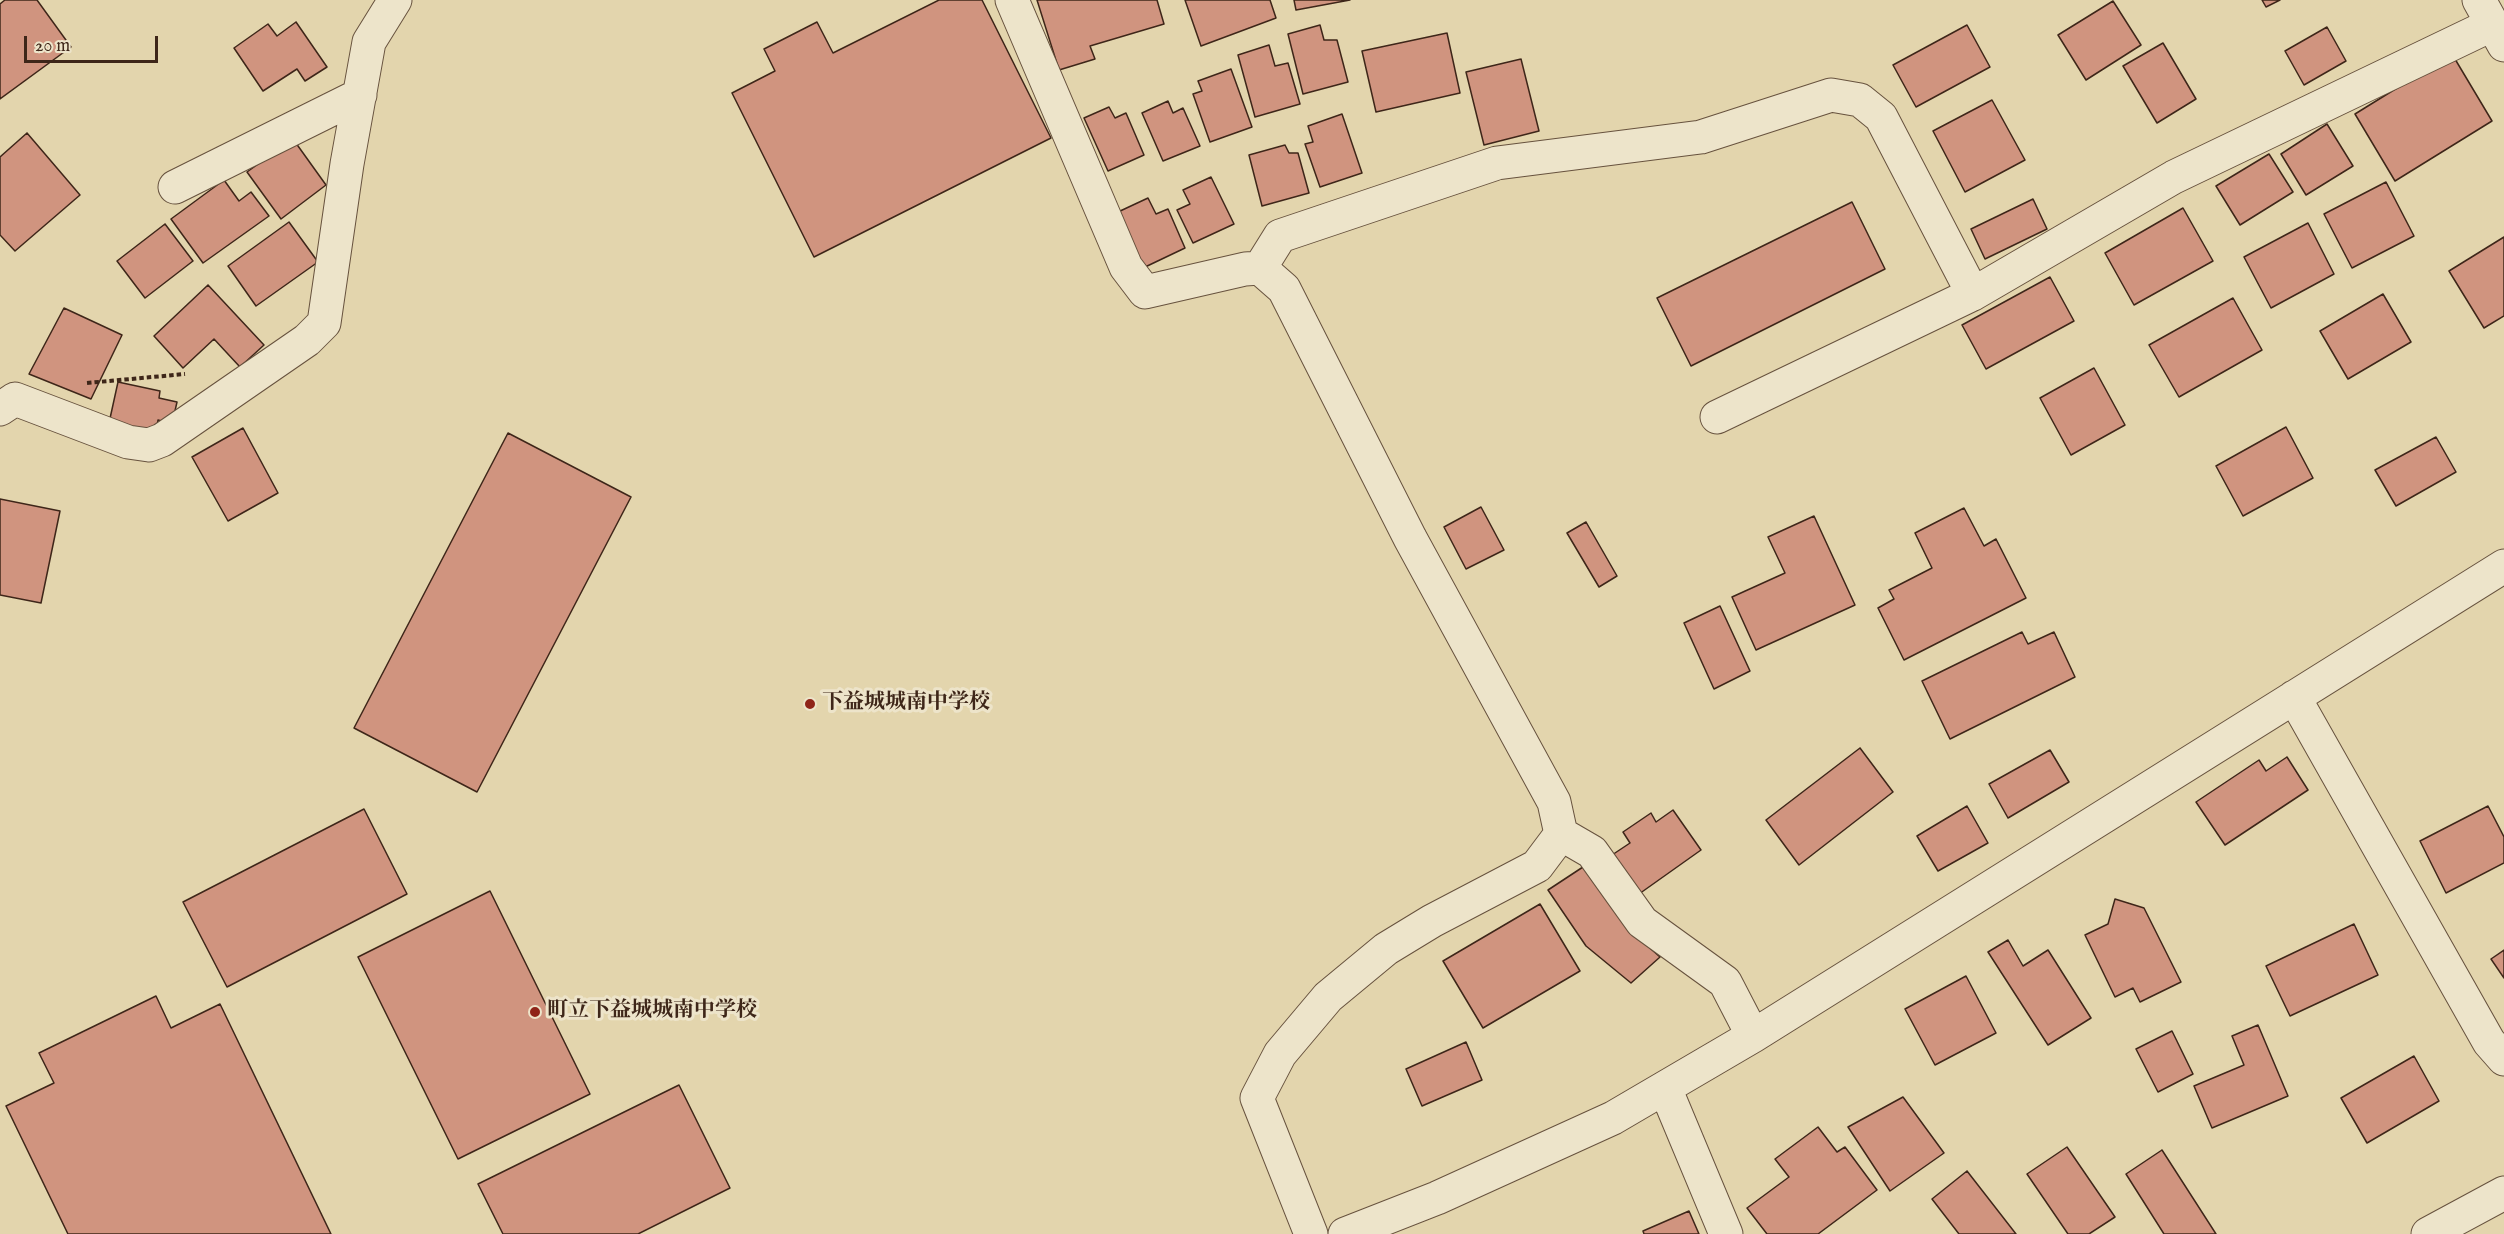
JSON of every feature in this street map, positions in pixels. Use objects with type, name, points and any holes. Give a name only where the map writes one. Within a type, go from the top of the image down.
[{"type":"street","points":[[0,409],[15,399],[128,442],[149,445],[162,440],[307,340],[324,323],[369,42],[395,0]]},
{"type":"street","points":[[1012,0],[1126,267],[1145,292],[1245,269],[1260,268],[1284,289],[1410,538],[1554,802],[1562,834],[1593,852],[1642,922],[1725,982],[1754,1036]]},
{"type":"street","points":[[1717,417],[1973,294],[2174,177],[2491,23]]},
{"type":"street","points":[[175,187],[360,95]]},
{"type":"street","points":[[1260,268],[1280,236],[1497,163],[1701,137],[1831,95],[1860,100],[1881,117],[1973,294]]},
{"type":"street","points":[[1345,1234],[1437,1198],[1603,1123],[1665,1088],[1754,1036],[2504,566]]},
{"type":"street","points":[[2294,697],[2484,1032],[2504,1059]]},
{"type":"street","points":[[1311,1234],[1257,1098],[1280,1054],[1328,997],[1386,949],[1432,921],[1537,866],[1562,834]]},
{"type":"street","points":[[1665,1088],[1726,1234]]},
{"type":"street","points":[[2445,1230],[2504,1193]]},
{"type":"path","points":[[82,383],[188,374]]},
{"type":"building","points":[[5,0],[37,0],[71,47],[0,99],[0,4]]},
{"type":"building","points":[[939,0],[982,0],[1051,138],[814,257],[732,93],[775,71],[764,49],[817,22],[833,53]]},
{"type":"building","points":[[1037,0],[1157,0],[1164,24],[1090,46],[1095,59],[1059,70]]},
{"type":"building","points":[[1185,0],[1270,0],[1276,18],[1201,46]]},
{"type":"building","points":[[1294,0],[1350,0],[1296,10]]},
{"type":"building","points":[[2262,0],[2280,0],[2266,7]]},
{"type":"building","points":[[2113,1],[2141,45],[2086,80],[2058,35]]},
{"type":"building","points":[[296,22],[327,67],[305,81],[297,69],[263,91],[234,48],[268,24],[277,36]]},
{"type":"building","points":[[1320,25],[1324,40],[1337,40],[1348,82],[1303,94],[1288,34]]},
{"type":"building","points":[[1967,25],[1990,67],[1916,107],[1893,65]]},
{"type":"building","points":[[2327,27],[2346,61],[2304,85],[2285,51]]},
{"type":"building","points":[[1447,33],[1460,93],[1376,112],[1362,51]]},
{"type":"building","points":[[2163,43],[2196,99],[2157,123],[2123,66]]},
{"type":"building","points":[[1269,45],[1275,66],[1288,63],[1300,104],[1255,117],[1238,55]]},
{"type":"building","points":[[2452,54],[2492,121],[2395,181],[2355,114]]},
{"type":"building","points":[[1521,59],[1539,131],[1484,145],[1466,72]]},
{"type":"building","points":[[1231,69],[1252,127],[1210,142],[1193,94],[1202,91],[1198,81]]},
{"type":"building","points":[[1992,100],[2025,160],[1965,192],[1933,131]]},
{"type":"building","points":[[1168,101],[1173,113],[1183,108],[1200,146],[1163,161],[1142,113]]},
{"type":"building","points":[[1109,107],[1115,118],[1126,113],[1144,155],[1108,171],[1084,118]]},
{"type":"building","points":[[1342,114],[1362,173],[1320,187],[1305,144],[1313,142],[1308,126]]},
{"type":"building","points":[[2327,124],[2353,166],[2306,195],[2281,154]]},
{"type":"building","points":[[27,133],[80,195],[15,251],[0,235],[0,157]]},
{"type":"building","points":[[293,139],[326,185],[281,219],[247,172]]},
{"type":"building","points":[[1285,145],[1289,153],[1298,153],[1309,193],[1262,206],[1249,155]]},
{"type":"building","points":[[2269,154],[2293,192],[2240,225],[2216,186]]},
{"type":"building","points":[[1211,177],[1234,224],[1193,243],[1177,210],[1190,204],[1183,190]]},
{"type":"building","points":[[224,180],[239,201],[251,192],[269,216],[203,263],[171,219]]},
{"type":"building","points":[[2386,182],[2414,236],[2352,268],[2324,214]]},
{"type":"building","points":[[1148,198],[1156,214],[1168,209],[1185,248],[1143,268],[1118,212]]},
{"type":"building","points":[[2033,199],[2047,229],[1985,259],[1971,229]]},
{"type":"building","points":[[1852,202],[1885,269],[1691,366],[1657,298]]},
{"type":"building","points":[[2183,208],[2213,261],[2134,305],[2105,253]]},
{"type":"building","points":[[289,222],[318,262],[256,306],[228,266]]},
{"type":"building","points":[[2308,223],[2334,274],[2271,308],[2244,257]]},
{"type":"building","points":[[165,224],[193,261],[145,298],[117,261]]},
{"type":"building","points":[[2504,237],[2504,316],[2484,328],[2449,271]]},
{"type":"building","points":[[2050,277],[2074,321],[1986,369],[1962,325]]},
{"type":"building","points":[[208,285],[264,345],[240,367],[214,339],[183,368],[154,336]]},
{"type":"building","points":[[2383,294],[2411,342],[2348,379],[2320,331]]},
{"type":"building","points":[[2233,298],[2262,350],[2179,397],[2149,345]]},
{"type":"building","points":[[64,308],[122,335],[91,399],[29,374]]},
{"type":"building","points":[[2094,368],[2125,425],[2071,455],[2040,398]]},
{"type":"building","points":[[118,382],[160,391],[159,398],[177,402],[172,424],[158,420],[156,433],[109,423]]},
{"type":"building","points":[[2286,427],[2313,478],[2243,516],[2216,466]]},
{"type":"building","points":[[243,428],[278,493],[228,521],[192,457]]},
{"type":"building","points":[[508,433],[631,497],[477,792],[354,728]]},
{"type":"building","points":[[2436,437],[2456,472],[2396,506],[2375,470]]},
{"type":"building","points":[[0,499],[60,511],[41,603],[0,595]]},
{"type":"building","points":[[1481,507],[1504,550],[1466,569],[1444,527]]},
{"type":"building","points":[[1964,508],[1984,546],[1996,539],[2026,598],[1904,660],[1878,608],[1894,599],[1889,590],[1932,568],[1915,533]]},
{"type":"building","points":[[1814,516],[1855,605],[1756,650],[1732,597],[1785,573],[1768,537]]},
{"type":"building","points":[[1586,522],[1617,576],[1599,587],[1567,533]]},
{"type":"building","points":[[1720,606],[1750,671],[1714,689],[1684,623]]},
{"type":"building","points":[[2022,632],[2028,644],[2054,632],[2075,677],[1950,739],[1922,681]]},
{"type":"building","points":[[1860,748],[1893,792],[1799,865],[1766,820]]},
{"type":"building","points":[[2050,750],[2069,782],[2008,818],[1989,784]]},
{"type":"building","points":[[2287,757],[2308,790],[2225,845],[2196,802],[2259,760],[2266,771]]},
{"type":"building","points":[[1967,806],[1988,843],[1938,871],[1917,836]]},
{"type":"building","points":[[2488,806],[2504,837],[2504,863],[2446,893],[2420,841]]},
{"type":"building","points":[[364,809],[407,894],[227,987],[183,902]]},
{"type":"building","points":[[1673,810],[1701,850],[1639,894],[1612,855],[1630,843],[1623,832],[1651,813],[1656,822]]},
{"type":"building","points":[[1586,865],[1631,931],[1660,957],[1631,983],[1586,946],[1548,890]]},
{"type":"building","points":[[490,891],[590,1094],[458,1159],[358,957]]},
{"type":"building","points":[[2115,899],[2144,908],[2181,982],[2140,1002],[2133,988],[2115,997],[2085,935],[2108,924]]},
{"type":"building","points":[[1540,904],[1580,971],[1483,1028],[1443,961]]},
{"type":"building","points":[[2354,924],[2378,975],[2290,1016],[2266,966]]},
{"type":"building","points":[[2008,940],[2023,966],[2048,950],[2091,1018],[2048,1045],[1988,952]]},
{"type":"building","points":[[2504,950],[2504,978],[2491,959]]},
{"type":"building","points":[[1966,976],[1996,1033],[1935,1065],[1905,1009]]},
{"type":"building","points":[[156,996],[171,1028],[220,1004],[331,1234],[68,1234],[6,1106],[54,1083],[39,1053]]},
{"type":"building","points":[[2258,1025],[2288,1096],[2212,1128],[2194,1086],[2244,1065],[2232,1036]]},
{"type":"building","points":[[2172,1031],[2193,1074],[2158,1092],[2136,1049]]},
{"type":"building","points":[[1466,1042],[1482,1080],[1422,1106],[1406,1069]]},
{"type":"building","points":[[2414,1056],[2439,1101],[2367,1143],[2341,1098]]},
{"type":"building","points":[[679,1085],[730,1188],[638,1234],[503,1234],[478,1184]]},
{"type":"building","points":[[1903,1097],[1944,1153],[1890,1191],[1848,1127]]},
{"type":"building","points":[[1818,1127],[1837,1152],[1845,1147],[1877,1190],[1818,1234],[1767,1234],[1747,1208],[1789,1177],[1775,1159]]},
{"type":"building","points":[[2067,1147],[2115,1217],[2089,1234],[2068,1234],[2027,1174]]},
{"type":"building","points":[[2162,1150],[2216,1234],[2164,1234],[2126,1174]]},
{"type":"building","points":[[1967,1171],[2016,1234],[1959,1234],[1932,1199]]},
{"type":"building","points":[[1689,1211],[1699,1234],[1644,1234],[1643,1231]]},
{"type":"place","name":"下益城城南中学校","points":[[810,704]]},
{"type":"place","name":"町立下益城城南中学校","points":[[535,1012]]}]
